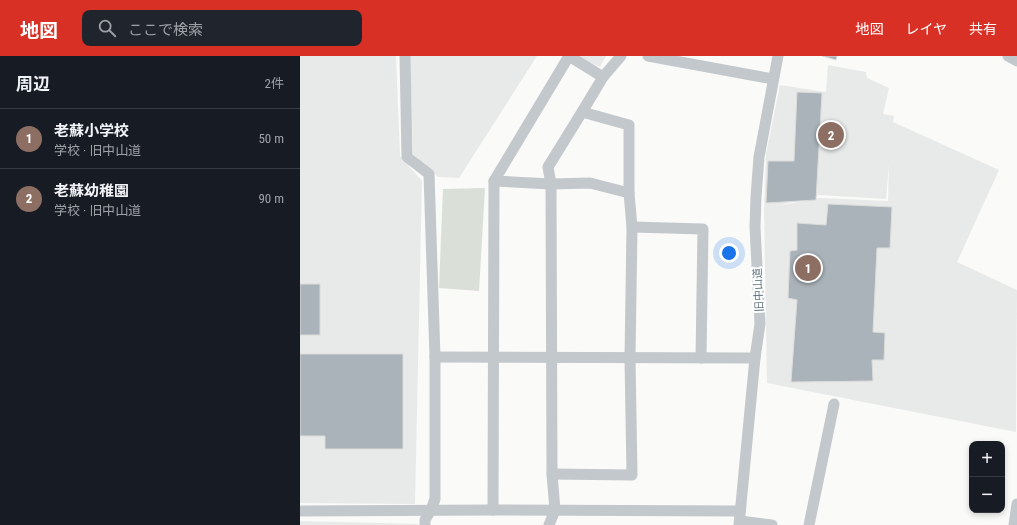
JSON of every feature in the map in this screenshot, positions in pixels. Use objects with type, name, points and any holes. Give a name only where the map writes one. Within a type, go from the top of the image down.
[{"type":"street","points":[[405,56],[407,157],[429,174],[435,357],[435,499],[425,520],[425,525]]},
{"type":"street","points":[[494,510],[494,181],[569,56],[603,77]]},
{"type":"street","points":[[549,525],[555,510],[552,474],[551,184],[548,167],[603,77],[621,56]]},
{"type":"street","points":[[648,56],[773,79]]},
{"type":"street","name":"旧中山道","points":[[740,519],[755,358],[760,324],[755,227],[759,157],[778,56]]},
{"type":"street","points":[[1008,56],[1017,60]]},
{"type":"street","points":[[552,474],[632,475],[630,358],[632,227],[628,193],[629,125],[582,112]]},
{"type":"street","points":[[494,181],[551,184],[590,183],[628,193]]},
{"type":"street","points":[[632,227],[703,229],[701,358]]},
{"type":"street","points":[[435,357],[755,358]]},
{"type":"street","points":[[809,525],[834,404]]},
{"type":"street","points":[[1014,525],[1017,504]]},
{"type":"street","points":[[300,511],[555,510],[740,519],[772,525]]},
{"type":"shaded area","points":[[300,56],[396,56],[400,156],[422,181],[415,504],[300,503]]},
{"type":"shaded area","points":[[410,56],[537,56],[459,178],[438,177],[413,154]]},
{"type":"shaded area","points":[[575,56],[606,56],[600,67]]},
{"type":"shaded area","points":[[828,65],[866,72],[867,78],[889,88],[883,114],[894,116],[893,122],[999,170],[957,262],[1017,290],[1016,432],[767,383],[764,209],[766,154],[780,85],[826,92]],"holes":[[[889,164],[888,201],[820,198],[776,206],[819,195],[886,199]]]},
{"type":"shaded area","points":[[485,188],[479,291],[439,288],[443,189]]},
{"type":"shaded area","points":[[300,521],[418,524],[418,525],[300,525]]},
{"type":"building","points":[[822,56],[837,56],[836,60]]},
{"type":"building","points":[[797,92],[822,93],[816,200],[766,203],[768,161],[794,161]]},
{"type":"building","points":[[828,204],[892,207],[890,248],[877,248],[873,332],[885,333],[884,360],[872,360],[873,381],[791,382],[797,300],[788,298],[790,251],[797,250],[797,223],[826,225]]},
{"type":"building","points":[[300,284],[320,284],[320,335],[300,335]]},
{"type":"building","points":[[300,354],[403,354],[403,449],[325,449],[325,436],[300,436]]},
{"type":"place","name":"老蘇幼稚園","points":[[831,135]]},
{"type":"place","name":"老蘇小学校","points":[[808,268]]}]
